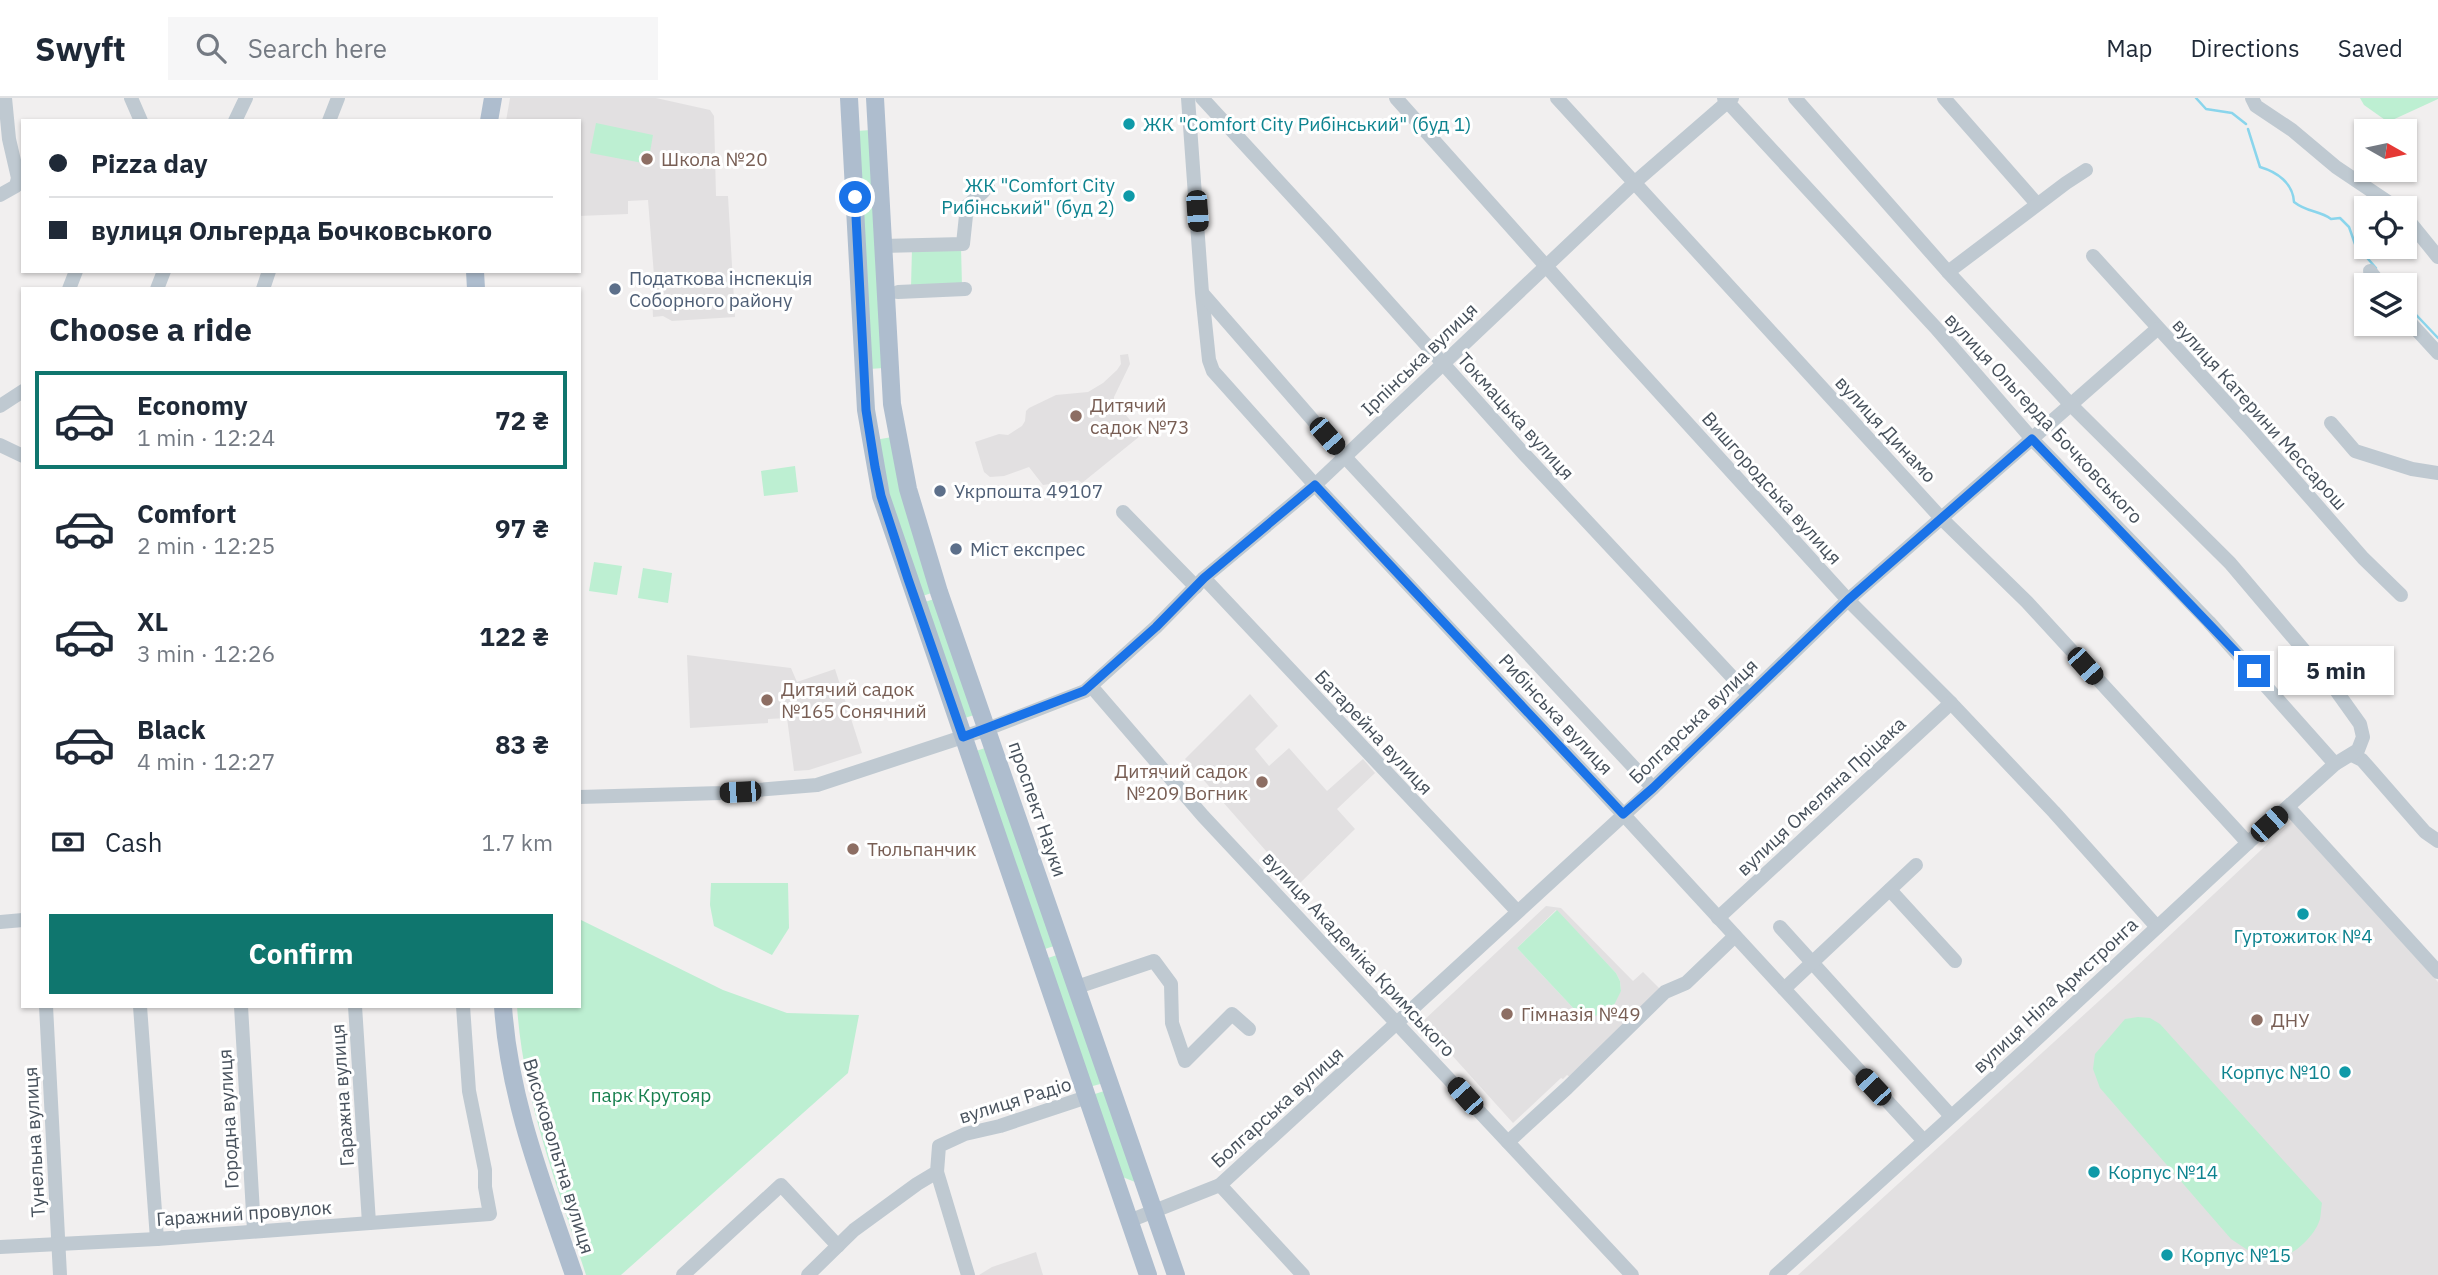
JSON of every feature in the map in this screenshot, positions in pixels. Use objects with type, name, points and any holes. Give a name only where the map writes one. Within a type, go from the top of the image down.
[{"type":"main road","points":[[489,119],[493,98]]},
{"type":"main road","points":[[849,98],[864,373],[871,444],[881,496],[1148,1275]]},
{"type":"main road","name":"проспект Науки","points":[[874,98],[892,404],[902,464],[939,592],[1176,1275]]},
{"type":"main road","name":"Високовольтна вулиця","points":[[503,1008],[507,1057],[514,1094],[574,1275]]},
{"type":"street","points":[[0,195],[16,186],[18,178],[9,139],[5,98]]},
{"type":"street","points":[[131,98],[140,119]]},
{"type":"street","points":[[236,119],[246,98]]},
{"type":"street","points":[[330,119],[338,98]]},
{"type":"street","name":"Рибінська вулиця","points":[[1188,98],[1202,293],[1209,360],[1213,371],[1315,485],[1924,1141]]},
{"type":"street","name":"Токмацька вулиця","points":[[1202,98],[1441,363],[1748,695]]},
{"type":"street","name":"Вишгородська вулиця","points":[[1396,98],[1848,600],[1951,703],[2157,927]]},
{"type":"street","name":"вулиця Динамо","points":[[1557,98],[1941,518],[2027,602],[2248,843]]},
{"type":"street","name":"вулиця Ольгерда Бочковського","points":[[1795,98],[1948,272],[2071,405],[2230,563],[2285,625],[2325,674],[2360,724],[2363,730],[2357,750]]},
{"type":"street","points":[[1944,98],[2037,204]]},
{"type":"street","points":[[2252,98],[2256,106],[2379,196]]},
{"type":"street","name":"Ірпінська вулиця","points":[[581,797],[721,793],[817,785],[987,729],[1091,687],[1200,582],[1315,485],[1441,363],[1728,99]]},
{"type":"street","name":"вулиця Ольгерда Бочковського","points":[[1728,99],[2032,439],[2209,622],[2335,764]]},
{"type":"street","points":[[1948,272],[2086,170]]},
{"type":"street","points":[[882,246],[963,244],[967,205],[988,185]]},
{"type":"street","points":[[2417,231],[2438,257]]},
{"type":"street","name":"вулиця Катерини Мессарош","points":[[2093,256],[2363,558],[2401,595]]},
{"type":"street","points":[[898,292],[965,289]]},
{"type":"street","name":"Рибінська вулиця","points":[[1202,293],[1345,457],[1653,788]]},
{"type":"street","name":"Болгарська вулиця","points":[[1129,1221],[1220,1185],[1653,788],[1848,600],[2157,329]]},
{"type":"street","points":[[2417,330],[2438,353]]},
{"type":"street","points":[[0,406],[21,392]]},
{"type":"street","points":[[2331,423],[2355,451],[2403,466],[2438,473]]},
{"type":"street","points":[[0,445],[21,456]]},
{"type":"street","name":"Батарейна вулиця","points":[[1123,512],[1200,582],[1517,911]]},
{"type":"street","name":"вулиця Академіка Кримського","points":[[1091,687],[1203,816],[1632,1275]]},
{"type":"street","name":"вулиця Омеляна Пріцака","points":[[1718,918],[1951,703]]},
{"type":"street","points":[[2357,750],[2362,760],[2425,832],[2438,841]]},
{"type":"street","name":"вулиця Ніла Армстронга","points":[[1776,1275],[2335,764],[2357,750]]},
{"type":"street","points":[[2288,807],[2438,972]]},
{"type":"street","points":[[1784,989],[1916,865]]},
{"type":"street","points":[[1889,890],[1955,961]]},
{"type":"street","points":[[0,922],[21,920]]},
{"type":"street","points":[[1780,927],[1951,1116]]},
{"type":"street","points":[[1508,1142],[1665,992],[1686,983],[1735,936]]},
{"type":"street","points":[[1077,986],[1154,961],[1171,984],[1172,1023],[1185,1061],[1232,1014],[1249,1029]]},
{"type":"street","name":"Тунельна вулиця","points":[[47,1008],[60,1275]]},
{"type":"street","points":[[140,1008],[157,1239]]},
{"type":"street","name":"Городна вулиця","points":[[241,1008],[254,1230]]},
{"type":"street","name":"Гаражна вулиця","points":[[355,1008],[369,1223]]},
{"type":"street","name":"Гаражний провулок","points":[[0,1247],[157,1239],[491,1214],[470,1091],[463,1008]]},
{"type":"street","name":"вулиця Радіо","points":[[937,1172],[939,1146],[965,1135],[1087,1097]]},
{"type":"street","points":[[808,1275],[872,1216],[937,1172],[968,1275]]},
{"type":"street","points":[[683,1275],[780,1185],[838,1246]]},
{"type":"street","points":[[1220,1185],[1303,1275]]},
{"type":"shaded area","name":"Школа №20","points":[[510,98],[656,98],[710,110],[714,116],[716,196],[728,196],[735,317],[672,321],[663,316],[653,317],[652,291],[655,288],[648,200],[628,201],[628,214],[581,216],[581,119],[506,119]]},
{"type":"shaded area","name":"Дитячий садок №73","points":[[1128,354],[1130,364],[1114,401],[1141,433],[1140,436],[1082,483],[1078,480],[1043,485],[1029,467],[1004,476],[990,477],[984,472],[975,442],[999,434],[1008,435],[1022,426],[1029,408],[1056,395],[1088,392],[1117,370],[1121,364],[1120,355]]},
{"type":"shaded area","name":"Дитячий садок №165 Сонячний","points":[[687,655],[791,668],[797,682],[835,669],[862,753],[809,770],[794,771],[787,718],[768,719],[768,723],[690,728]]},
{"type":"shaded area","name":"Дитячий садок №209 Вогник","points":[[1250,694],[1278,726],[1255,749],[1269,766],[1289,748],[1327,791],[1363,759],[1375,773],[1337,809],[1355,829],[1297,886],[1185,759]]},
{"type":"shaded area","name":"ДНУ","points":[[2293,820],[2438,982],[2438,1275],[1798,1275],[2121,981]]},
{"type":"shaded area","name":"Гімназія №49","points":[[1546,906],[1561,908],[1633,981],[1643,972],[1661,990],[1570,1077],[1567,1075],[1561,1078],[1513,1123],[1422,1022]],"holes":[[[1556,910],[1616,973],[1621,991],[1576,1011],[1517,948]]]},
{"type":"shaded area","points":[[1036,1252],[1043,1275],[979,1275],[992,1267]]},
{"type":"green space","points":[[2360,98],[2438,98],[2395,119],[2384,119],[2364,105]]},
{"type":"green space","points":[[596,123],[653,135],[648,164],[590,153]]},
{"type":"green space","points":[[871,130],[884,368],[869,369],[857,131]]},
{"type":"green space","points":[[961,247],[962,286],[911,288],[912,248]]},
{"type":"green space","points":[[892,437],[935,592],[919,597],[886,495],[875,440]]},
{"type":"green space","points":[[795,466],[798,492],[764,496],[761,471]]},
{"type":"green space","points":[[594,562],[622,566],[617,595],[589,591]]},
{"type":"green space","points":[[643,568],[672,573],[668,603],[638,598]]},
{"type":"green space","points":[[937,598],[977,714],[962,719],[922,603]]},
{"type":"green space","points":[[988,747],[1057,945],[1042,950],[973,752]]},
{"type":"green space","points":[[711,883],[788,883],[789,928],[772,955],[714,926],[710,905]]},
{"type":"green space","points":[[1557,910],[1616,973],[1620,981],[1621,991],[1613,1007],[1604,1014],[1594,1016],[1576,1011],[1517,948]]},
{"type":"green space","name":"парк Крутояр","points":[[581,920],[723,990],[787,1013],[859,1015],[848,1073],[621,1275],[586,1275],[543,1142],[526,1075],[517,1008],[581,1008]]},
{"type":"green space","points":[[1060,954],[1104,1083],[1089,1087],[1045,959]]},
{"type":"green space","points":[[2150,1018],[2160,1024],[2322,1203],[2317,1227],[2305,1242],[2290,1254],[2273,1259],[2265,1258],[2231,1239],[2100,1088],[2093,1069],[2095,1054],[2125,1019]]},
{"type":"green space","points":[[1107,1090],[1140,1184],[1120,1176],[1092,1095]]},
{"type":"waterway","points":[[2196,98],[2206,109],[2232,113],[2246,124]]},
{"type":"waterway","points":[[2248,129],[2260,167],[2283,179],[2291,189],[2294,202],[2299,206],[2331,219],[2340,218],[2349,227],[2355,244],[2376,268]]},
{"type":"waterway","points":[[2417,316],[2438,338]]},
{"type":"place","name":"ЖК \"Comfort City Рибінський\" (буд 1)","points":[[1129,124]]},
{"type":"place","name":"Школа №20","points":[[647,159]]},
{"type":"place","name":"ЖК \"Comfort City Рибінський\" (буд 2)","points":[[1129,196]]},
{"type":"place","name":"Податкова інспекція Соборного району","points":[[615,289]]},
{"type":"place","name":"Дитячий садок №73","points":[[1076,416]]},
{"type":"place","name":"Укрпошта 49107","points":[[940,491]]},
{"type":"place","name":"Міст експрес","points":[[956,549]]},
{"type":"place","name":"Дитячий садок №165 Сонячний","points":[[767,700]]},
{"type":"place","name":"Дитячий садок №209 Вогник","points":[[1262,782]]},
{"type":"place","name":"Тюльпанчик","points":[[853,849]]},
{"type":"place","name":"Гуртожиток №4","points":[[2303,914]]},
{"type":"place","name":"Гімназія №49","points":[[1507,1014]]},
{"type":"place","name":"ДНУ","points":[[2257,1020]]},
{"type":"place","name":"Корпус №10","points":[[2345,1072]]},
{"type":"place","name":"Корпус №14","points":[[2094,1172]]},
{"type":"place","name":"Корпус №15","points":[[2167,1255]]},
{"type":"route","points":[[855,197],[866,410],[875,467],[881,496],[908,579],[963,737],[1091,687],[1204,578],[1315,485],[1623,814],[1848,600],[2032,439],[2254,671]]}]
